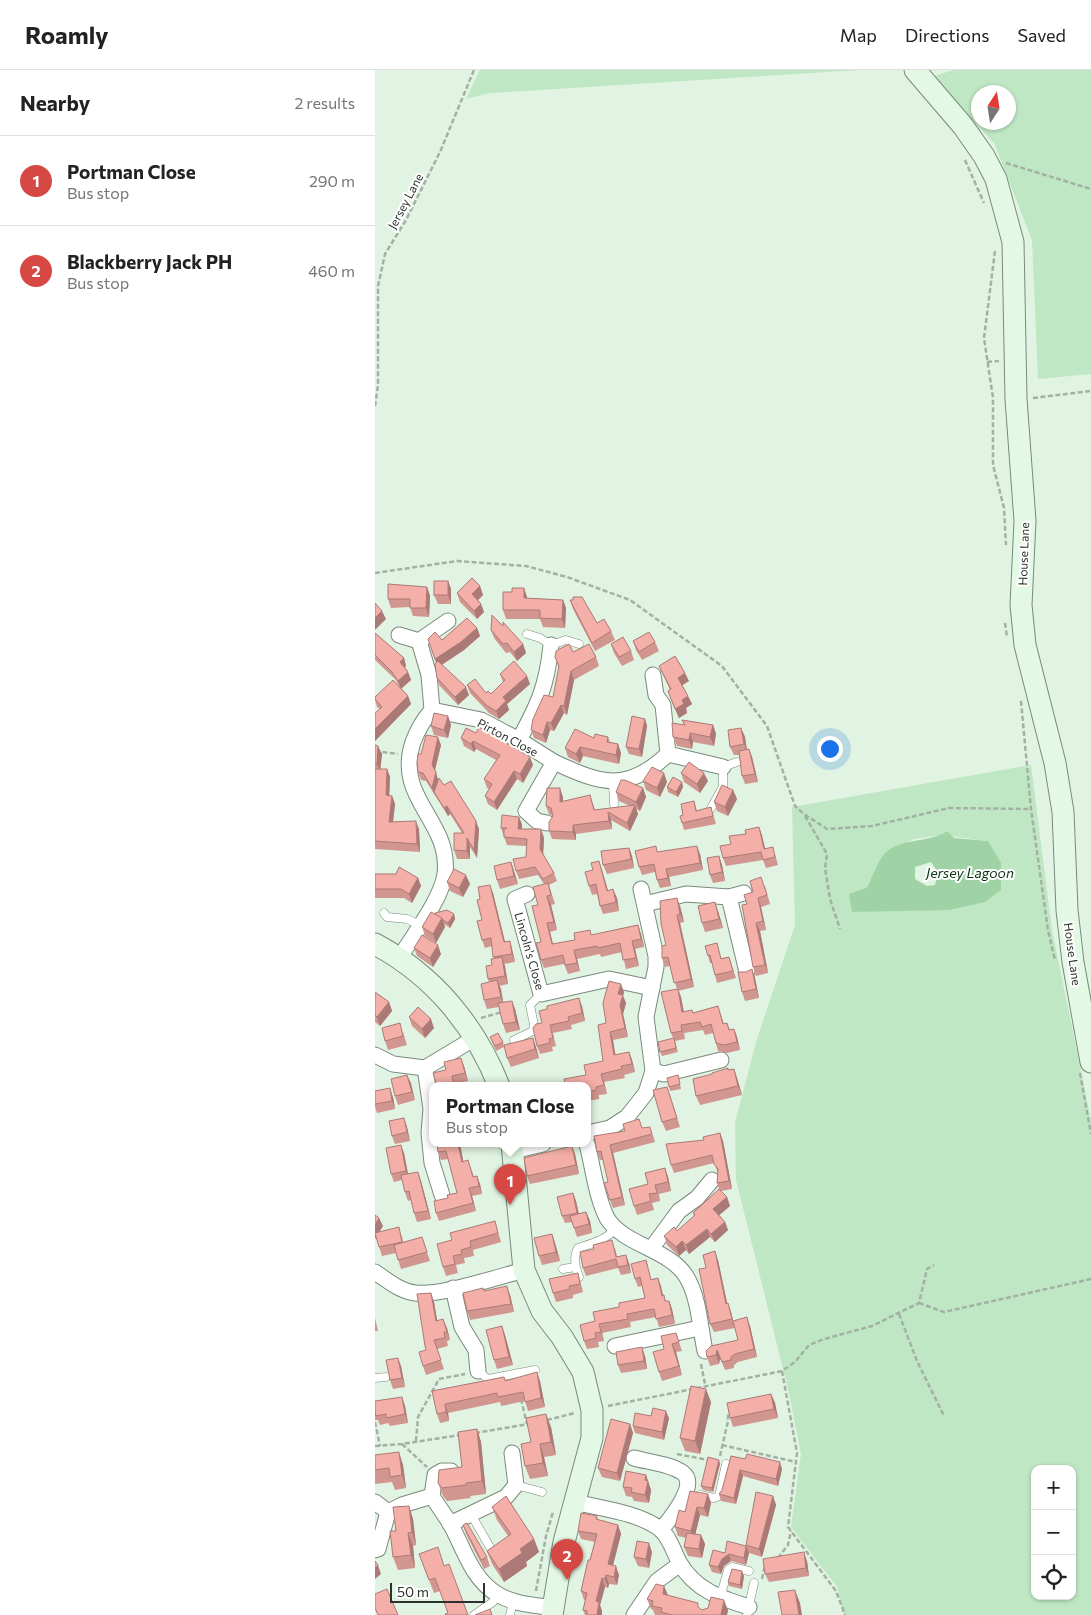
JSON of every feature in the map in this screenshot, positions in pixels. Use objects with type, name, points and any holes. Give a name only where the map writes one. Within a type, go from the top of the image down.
[{"type":"street","name":"House Lane","points":[[915,70],[963,126],[974,158],[996,179],[1013,242],[1016,399],[1025,522],[1021,605],[1025,645],[1055,762],[1063,812],[1068,919],[1091,1062]]},
{"type":"street","points":[[419,641],[448,621]]},
{"type":"street","points":[[399,635],[419,641]]},
{"type":"street","points":[[400,957],[442,887],[445,874],[444,850],[440,836],[411,786],[409,777],[409,756],[422,721],[432,710],[429,675],[419,641]]},
{"type":"street","points":[[519,740],[543,692],[549,674],[551,645]]},
{"type":"street","points":[[653,675],[656,694],[663,705],[668,754],[730,765]]},
{"type":"street","name":"Pirton Close","points":[[432,710],[481,720],[519,740],[554,762],[598,781],[630,780],[644,774],[668,754]]},
{"type":"street","name":"Pirton Close","points":[[547,823],[537,821],[526,811],[554,762]]},
{"type":"street","points":[[591,1132],[610,1128],[627,1117],[646,1092],[653,1072],[646,1017],[656,956],[641,889]]},
{"type":"street","points":[[645,904],[686,894],[729,897],[744,893]]},
{"type":"street","name":"Lincoln's Close","points":[[527,894],[515,898],[535,1000],[609,979],[651,988]]},
{"type":"street","points":[[729,897],[747,972]]},
{"type":"street","points":[[375,944],[400,957],[442,993],[470,1030],[497,1082]]},
{"type":"street","points":[[375,1055],[393,1064],[425,1068],[470,1030]]},
{"type":"street","points":[[653,1072],[664,1074],[721,1060]]},
{"type":"street","points":[[425,1068],[429,1095]]},
{"type":"street","points":[[430,1147],[432,1163],[442,1195]]},
{"type":"street","points":[[451,1471],[442,1471],[435,1475],[432,1496],[451,1524],[470,1564],[485,1584],[512,1608],[546,1609],[591,1438],[580,1412],[583,1372],[562,1337],[542,1311],[524,1270],[513,1147]]},
{"type":"street","points":[[588,1147],[602,1205],[608,1218],[616,1228],[674,1264],[686,1276],[693,1290],[705,1350]]},
{"type":"street","points":[[651,1249],[679,1211],[697,1198],[712,1180]]},
{"type":"street","points":[[375,1272],[398,1288],[416,1293],[453,1288],[524,1270]]},
{"type":"street","points":[[453,1288],[462,1327],[476,1350],[478,1371]]},
{"type":"street","points":[[615,1346],[700,1328]]},
{"type":"street","points":[[451,1524],[472,1516],[505,1497],[516,1485],[512,1453]]},
{"type":"street","points":[[634,1458],[683,1473],[687,1478],[685,1492],[678,1510],[661,1530]]},
{"type":"street","points":[[375,1550],[378,1549],[388,1512],[402,1505],[432,1496]]},
{"type":"street","points":[[375,1502],[388,1512]]},
{"type":"street","points":[[575,1502],[633,1516],[661,1530],[680,1564],[694,1582],[714,1598],[748,1611]]},
{"type":"street","points":[[634,1615],[657,1581],[680,1564]]},
{"type":"lane","points":[[527,634],[540,638],[551,645],[566,640],[579,644]]},
{"type":"lane","points":[[710,810],[723,788],[730,765]]},
{"type":"lane","points":[[613,782],[614,804]]},
{"type":"lane","points":[[384,913],[387,917],[407,919],[420,924]]},
{"type":"lane","points":[[514,1040],[533,1031],[535,1000]]},
{"type":"lane","points":[[579,1277],[575,1267],[575,1254],[578,1248],[601,1240],[610,1235],[616,1228]]},
{"type":"lane","points":[[563,1269],[575,1267]]},
{"type":"lane","points":[[478,1371],[488,1379],[535,1370]]},
{"type":"lane","points":[[375,1378],[386,1377]]},
{"type":"lane","points":[[685,1492],[714,1498],[719,1496],[722,1463]]},
{"type":"lane","points":[[516,1485],[542,1492]]},
{"type":"lane","points":[[472,1516],[495,1556]]},
{"type":"lane","points":[[714,1598],[727,1570],[732,1567],[749,1571]]},
{"type":"lane","points":[[748,1611],[754,1583]]},
{"type":"lane","points":[[474,1615],[493,1602],[497,1594]]},
{"type":"path","name":"Jersey Lane","points":[[375,406],[378,286],[385,254],[406,220],[440,152],[473,70]]},
{"type":"path","points":[[987,210],[974,158],[1091,189]]},
{"type":"path","points":[[995,249],[984,338],[993,398],[993,465],[1004,508],[1006,553]]},
{"type":"path","points":[[1016,399],[1045,398],[1091,391]]},
{"type":"path","points":[[375,573],[457,561],[526,566],[567,576],[630,600],[723,666],[767,726],[795,806],[827,829],[872,826],[949,808],[1031,809],[1025,726],[1020,698]]},
{"type":"path","points":[[1005,621],[1004,630],[1009,645]]},
{"type":"path","points":[[375,751],[409,756]]},
{"type":"path","points":[[804,814],[827,854],[825,868],[830,899],[840,929]]},
{"type":"path","points":[[470,1030],[535,1000]]},
{"type":"path","points":[[919,1304],[927,1269],[934,1265]]},
{"type":"path","points":[[543,1420],[705,1384],[781,1371],[795,1362],[809,1345],[872,1326],[919,1304],[944,1312],[1091,1279]]},
{"type":"path","points":[[899,1314],[917,1361],[945,1416]]},
{"type":"path","points":[[705,1350],[700,1360],[705,1384]]},
{"type":"path","points":[[416,1441],[418,1417],[439,1379],[478,1371]]},
{"type":"path","points":[[781,1371],[797,1453],[788,1527],[836,1591],[845,1615]]},
{"type":"path","points":[[515,1374],[527,1424]]},
{"type":"path","points":[[706,1469],[707,1460],[722,1463],[722,1445],[728,1412]]},
{"type":"path","points":[[375,1422],[380,1446]]},
{"type":"path","points":[[375,1446],[402,1444],[535,1422]]},
{"type":"path","points":[[402,1444],[435,1475]]},
{"type":"path","points":[[722,1445],[796,1462]]},
{"type":"path","points":[[546,1609],[545,1536],[554,1510]]},
{"type":"path","points":[[783,1558],[775,1561],[788,1545],[791,1530]]},
{"type":"path","points":[[799,1554],[807,1552]]},
{"type":"path","points":[[754,1583],[762,1578],[765,1564],[770,1562]]},
{"type":"shaded area","points":[[480,70],[860,70],[490,93],[466,99]]},
{"type":"shaded area","points":[[953,70],[1091,70],[1091,374],[1038,379],[1032,240],[994,143],[982,130],[1016,130],[1016,85],[971,85],[971,119],[932,77]]},
{"type":"shaded area","points":[[1031,765],[1052,930],[1091,1120],[1091,1615],[844,1615],[837,1587],[791,1527],[801,1454],[788,1389],[736,1180],[735,1123],[756,1042],[795,925],[792,807]],"holes":[[[942,835],[988,841],[907,910],[852,912],[885,853],[914,839]]]},
{"type":"water","name":"Jersey Lagoon","points":[[947,831],[954,838],[988,841],[1001,863],[1001,890],[985,902],[949,910],[852,912],[849,894],[866,888],[885,853],[899,845]],"holes":[[[931,862],[938,872],[935,885],[927,886],[915,879],[915,867]]]},
{"type":"building","points":[[472,578],[480,586],[472,594],[481,604],[474,611],[457,593]]},
{"type":"building","points":[[434,581],[448,581],[448,595],[434,595]]},
{"type":"building","points":[[388,584],[427,587],[426,608],[410,608],[410,599],[388,599]]},
{"type":"building","points":[[512,588],[524,588],[524,598],[563,600],[562,619],[540,618],[540,610],[503,610],[503,592],[512,592]]},
{"type":"building","points":[[573,597],[582,597],[597,623],[604,619],[611,631],[592,643],[570,600],[573,600]]},
{"type":"building","points":[[375,603],[382,611],[375,618]]},
{"type":"building","points":[[492,615],[503,626],[503,622],[523,644],[514,652],[507,643],[503,644],[491,630]]},
{"type":"building","points":[[467,618],[477,628],[461,642],[435,659],[428,639],[435,632],[442,640]]},
{"type":"building","points":[[649,632],[655,642],[639,652],[633,641]]},
{"type":"building","points":[[375,633],[404,658],[400,662],[408,672],[398,681],[375,655]]},
{"type":"building","points":[[623,637],[631,651],[619,657],[611,644]]},
{"type":"building","points":[[569,644],[573,652],[589,644],[596,657],[571,671],[564,706],[561,705],[551,723],[547,722],[543,735],[531,730],[533,719],[544,695],[553,697],[559,666],[555,657],[556,651]]},
{"type":"building","points":[[675,656],[685,673],[678,678],[688,696],[682,700],[684,704],[675,709],[668,691],[671,689],[659,666]]},
{"type":"building","points":[[438,661],[466,687],[455,697],[437,678],[435,664]]},
{"type":"building","points":[[514,661],[527,676],[503,697],[506,701],[496,711],[486,705],[467,685],[475,679],[486,693],[488,691],[491,694],[505,680],[500,674]]},
{"type":"building","points":[[393,680],[408,696],[375,729],[375,713],[382,707],[375,697]]},
{"type":"building","points":[[434,713],[448,716],[444,730],[431,726]]},
{"type":"building","points":[[632,716],[645,719],[639,749],[626,747]]},
{"type":"building","points":[[682,720],[713,725],[710,737],[690,733],[689,740],[673,737],[672,723],[685,725]]},
{"type":"building","points":[[479,727],[530,757],[520,774],[514,771],[494,802],[485,796],[492,784],[484,779],[500,755],[473,741],[471,744],[461,738],[466,728],[476,733]]},
{"type":"building","points":[[741,728],[744,744],[730,747],[728,730]]},
{"type":"building","points":[[575,729],[594,738],[595,734],[608,737],[607,742],[618,744],[616,755],[580,747],[576,754],[565,748]]},
{"type":"building","points":[[426,735],[438,737],[432,765],[436,772],[432,788],[423,773],[418,772],[418,754],[421,754]]},
{"type":"building","points":[[375,745],[378,746],[377,764],[375,764]]},
{"type":"building","points":[[749,749],[755,774],[742,776],[739,751]]},
{"type":"building","points":[[689,762],[704,773],[697,784],[681,773]]},
{"type":"building","points":[[652,767],[664,773],[657,788],[643,781]]},
{"type":"building","points":[[375,769],[387,769],[386,795],[392,796],[389,822],[416,821],[417,844],[375,841]]},
{"type":"building","points":[[673,777],[682,782],[676,792],[667,787]]},
{"type":"building","points":[[439,778],[444,785],[451,781],[476,821],[474,850],[467,838],[467,851],[454,850],[454,833],[464,833],[447,806],[444,808],[434,792]]},
{"type":"building","points":[[621,780],[643,788],[636,802],[616,792]]},
{"type":"building","points":[[722,785],[733,790],[725,807],[714,802]]},
{"type":"building","points":[[547,788],[560,788],[560,802],[590,795],[594,810],[635,805],[627,823],[608,812],[609,821],[573,825],[573,832],[549,831],[549,822],[553,816],[551,808],[546,806]]},
{"type":"building","points":[[694,801],[696,811],[711,807],[713,816],[682,823],[680,816],[683,815],[681,804]]},
{"type":"building","points":[[502,815],[519,817],[518,829],[541,829],[540,849],[554,873],[543,879],[535,867],[516,871],[513,859],[526,857],[527,839],[504,837],[504,829],[507,828],[501,828]]},
{"type":"building","points":[[759,827],[764,849],[773,847],[775,857],[763,860],[761,852],[723,858],[720,846],[731,844],[729,836],[746,834],[745,830]]},
{"type":"building","points":[[656,846],[657,852],[697,846],[700,863],[666,869],[668,878],[657,880],[654,864],[639,867],[635,851]]},
{"type":"building","points":[[629,848],[631,859],[603,865],[601,851]]},
{"type":"building","points":[[719,856],[722,872],[710,875],[707,858]]},
{"type":"building","points":[[599,861],[607,891],[613,889],[616,902],[600,906],[596,884],[589,886],[585,872],[593,870],[591,863]]},
{"type":"building","points":[[511,862],[514,876],[497,880],[494,866]]},
{"type":"building","points":[[399,867],[418,878],[409,894],[401,889],[375,889],[375,874],[396,874]]},
{"type":"building","points":[[454,869],[466,875],[459,888],[447,882]]},
{"type":"building","points":[[761,877],[767,895],[758,898],[763,921],[756,923],[765,965],[753,967],[742,905],[747,904],[744,895],[753,892],[750,881]]},
{"type":"building","points":[[548,883],[551,895],[547,896],[554,922],[547,923],[552,944],[575,940],[574,933],[590,930],[591,935],[638,925],[641,939],[632,941],[636,958],[623,960],[620,943],[598,948],[597,946],[574,950],[577,963],[565,965],[563,955],[541,960],[536,943],[541,942],[532,906],[538,905],[533,887]]},
{"type":"building","points":[[490,885],[504,942],[510,941],[512,954],[493,957],[491,938],[482,940],[477,921],[482,920],[477,900],[480,899],[478,887]]},
{"type":"building","points":[[677,898],[680,914],[677,915],[691,979],[674,983],[668,957],[662,958],[662,946],[666,945],[661,924],[660,901]]},
{"type":"building","points":[[715,902],[719,919],[702,923],[698,906]]},
{"type":"building","points":[[447,910],[454,914],[448,923],[434,914],[435,913]]},
{"type":"building","points":[[431,912],[442,918],[433,934],[422,927]]},
{"type":"building","points":[[422,935],[438,945],[430,958],[414,948]]},
{"type":"building","points":[[717,943],[721,959],[729,957],[733,971],[715,975],[710,955],[708,956],[705,946]]},
{"type":"building","points":[[502,957],[505,976],[488,979],[486,966],[492,965],[491,959]]},
{"type":"building","points":[[752,969],[756,989],[742,992],[738,972],[746,972]]},
{"type":"building","points":[[497,980],[501,997],[484,1000],[481,984]]},
{"type":"building","points":[[609,981],[621,984],[618,994],[623,995],[620,1005],[625,1028],[610,1032],[614,1055],[629,1052],[632,1064],[621,1066],[622,1069],[601,1074],[604,1085],[596,1087],[596,1090],[591,1091],[591,1082],[565,1082],[564,1079],[586,1075],[584,1065],[603,1061],[598,1025],[606,1023],[603,1003]]},
{"type":"building","points":[[678,989],[682,1012],[692,1010],[693,1013],[718,1006],[723,1024],[727,1023],[729,1030],[734,1029],[737,1042],[724,1045],[716,1043],[711,1024],[702,1027],[700,1022],[681,1025],[682,1031],[671,1033],[661,992]]},
{"type":"building","points":[[375,992],[389,1002],[377,1017],[375,1015]]},
{"type":"building","points":[[579,998],[582,1013],[568,1017],[569,1021],[550,1025],[553,1038],[549,1039],[550,1043],[537,1046],[533,1028],[536,1024],[542,1023],[539,1011],[547,1009],[547,1006]]},
{"type":"building","points":[[512,1001],[516,1022],[503,1024],[498,1003]]},
{"type":"building","points":[[418,1007],[431,1019],[422,1029],[409,1017]]},
{"type":"building","points":[[400,1023],[403,1036],[385,1041],[382,1028]]},
{"type":"building","points":[[498,1033],[503,1042],[495,1046],[490,1037]]},
{"type":"building","points":[[533,1038],[535,1049],[507,1058],[504,1045]]},
{"type":"building","points":[[674,1038],[676,1048],[660,1052],[658,1042]]},
{"type":"building","points":[[461,1058],[465,1073],[452,1076],[453,1082],[436,1082],[433,1073],[446,1070],[444,1062]]},
{"type":"building","points":[[728,1068],[728,1070],[734,1069],[738,1086],[696,1096],[693,1079]]},
{"type":"building","points":[[407,1075],[412,1092],[395,1096],[391,1079]]},
{"type":"building","points":[[678,1075],[680,1084],[669,1087],[667,1078]]},
{"type":"building","points":[[667,1087],[677,1118],[662,1122],[653,1090]]},
{"type":"building","points":[[390,1088],[392,1101],[375,1104],[375,1091]]},
{"type":"building","points":[[404,1118],[407,1132],[392,1136],[389,1121]]},
{"type":"building","points":[[639,1119],[642,1128],[650,1127],[652,1134],[610,1145],[622,1197],[610,1200],[604,1183],[608,1182],[601,1151],[597,1152],[594,1136],[625,1131],[623,1124]]},
{"type":"building","points":[[720,1133],[729,1181],[717,1183],[718,1169],[714,1164],[712,1155],[671,1165],[666,1144],[704,1140],[703,1137]]},
{"type":"building","points":[[401,1145],[406,1171],[391,1174],[386,1148]]},
{"type":"building","points":[[437,1147],[459,1147],[462,1162],[468,1160],[473,1177],[477,1176],[479,1186],[469,1188],[473,1203],[436,1213],[434,1201],[448,1198],[447,1195],[457,1193],[446,1151],[438,1152]]},
{"type":"building","points":[[572,1147],[576,1165],[527,1176],[524,1158]]},
{"type":"building","points":[[665,1168],[668,1182],[655,1185],[657,1193],[649,1194],[651,1201],[634,1206],[629,1189],[648,1184],[645,1173]]},
{"type":"building","points":[[418,1172],[428,1211],[414,1213],[409,1191],[405,1192],[401,1175]]},
{"type":"building","points":[[719,1189],[727,1197],[713,1209],[725,1222],[711,1234],[707,1229],[686,1245],[682,1241],[676,1247],[664,1236],[674,1227],[677,1231]]},
{"type":"building","points":[[573,1193],[577,1213],[562,1216],[557,1197]]},
{"type":"building","points":[[586,1212],[589,1224],[574,1228],[570,1216]]},
{"type":"building","points":[[375,1215],[379,1218],[375,1225]]},
{"type":"building","points":[[495,1221],[498,1233],[470,1241],[471,1247],[461,1250],[462,1254],[453,1256],[455,1264],[443,1267],[437,1244],[452,1240],[450,1233]]},
{"type":"building","points":[[399,1227],[402,1242],[379,1247],[375,1233]]},
{"type":"building","points":[[552,1234],[556,1252],[539,1256],[534,1238]]},
{"type":"building","points":[[422,1237],[427,1252],[398,1260],[394,1245]]},
{"type":"building","points":[[612,1240],[616,1257],[626,1255],[628,1265],[618,1267],[616,1259],[583,1268],[580,1252],[594,1249],[593,1245]]},
{"type":"building","points":[[715,1251],[726,1304],[728,1303],[732,1319],[710,1324],[699,1269],[706,1268],[703,1255]]},
{"type":"building","points":[[646,1260],[651,1280],[658,1278],[662,1296],[664,1295],[665,1301],[669,1301],[672,1315],[656,1319],[654,1309],[627,1314],[628,1319],[599,1324],[601,1332],[595,1333],[596,1338],[584,1341],[580,1325],[595,1321],[593,1312],[619,1307],[619,1303],[645,1298],[640,1277],[635,1279],[631,1264]]},
{"type":"building","points":[[578,1273],[580,1284],[569,1286],[570,1289],[553,1293],[549,1279]]},
{"type":"building","points":[[507,1286],[511,1304],[467,1311],[463,1293],[483,1288],[484,1291]]},
{"type":"building","points":[[431,1293],[436,1321],[443,1319],[447,1332],[444,1332],[445,1338],[434,1340],[441,1360],[423,1366],[419,1352],[426,1350],[417,1294]]},
{"type":"building","points":[[747,1317],[754,1349],[735,1354],[731,1357],[731,1360],[722,1362],[717,1350],[716,1355],[707,1357],[706,1351],[711,1346],[738,1340],[733,1321]]},
{"type":"building","points":[[502,1326],[509,1357],[494,1360],[486,1330]]},
{"type":"building","points":[[676,1333],[679,1342],[672,1344],[679,1366],[659,1372],[653,1352],[664,1349],[661,1336]]},
{"type":"building","points":[[642,1347],[644,1361],[618,1365],[616,1352]]},
{"type":"building","points":[[398,1358],[402,1378],[390,1380],[386,1360]]},
{"type":"building","points":[[537,1372],[541,1398],[525,1402],[523,1392],[498,1397],[497,1393],[445,1404],[446,1412],[437,1414],[432,1391],[504,1377],[505,1381]]},
{"type":"building","points":[[691,1386],[706,1389],[695,1441],[680,1438]]},
{"type":"building","points":[[771,1394],[774,1409],[730,1418],[727,1403]]},
{"type":"building","points":[[402,1397],[405,1414],[386,1418],[386,1414],[376,1416],[375,1401]]},
{"type":"building","points":[[653,1408],[666,1411],[662,1432],[633,1426],[635,1413],[651,1416]]},
{"type":"building","points":[[546,1414],[551,1442],[540,1444],[543,1463],[525,1466],[521,1444],[531,1442],[526,1418]]},
{"type":"building","points":[[611,1419],[630,1424],[617,1473],[598,1468]]},
{"type":"building","points":[[477,1429],[482,1481],[442,1488],[438,1483],[439,1470],[462,1467],[458,1432]]},
{"type":"building","points":[[399,1452],[402,1475],[390,1477],[389,1468],[375,1470],[375,1455]]},
{"type":"building","points":[[747,1454],[780,1462],[776,1479],[740,1470],[734,1498],[719,1494],[722,1490],[731,1456],[745,1459]]},
{"type":"building","points":[[708,1457],[719,1460],[712,1488],[701,1486]]},
{"type":"building","points":[[626,1471],[646,1475],[645,1480],[648,1481],[645,1495],[631,1492],[632,1488],[623,1487]]},
{"type":"building","points":[[690,1491],[708,1494],[704,1508],[697,1507],[691,1531],[675,1527],[679,1510],[685,1512]]},
{"type":"building","points":[[756,1492],[773,1496],[759,1549],[746,1545]]},
{"type":"building","points":[[506,1496],[534,1539],[520,1549],[522,1553],[499,1569],[487,1551],[511,1534],[492,1507]]},
{"type":"building","points":[[409,1506],[412,1532],[408,1533],[411,1555],[393,1557],[390,1531],[396,1531],[393,1507]]},
{"type":"building","points":[[581,1513],[597,1516],[596,1519],[618,1525],[608,1564],[616,1566],[614,1577],[606,1575],[605,1579],[602,1578],[596,1601],[599,1602],[597,1615],[587,1615],[587,1611],[583,1610],[587,1593],[581,1591],[588,1560],[590,1560],[597,1534],[578,1531]]},
{"type":"building","points":[[467,1523],[487,1557],[481,1560],[463,1525]]},
{"type":"building","points":[[687,1533],[701,1535],[699,1549],[684,1547]]},
{"type":"building","points":[[637,1541],[649,1543],[646,1559],[634,1557]]},
{"type":"building","points":[[727,1541],[746,1546],[744,1558],[729,1554],[722,1559],[718,1567],[709,1565],[713,1550],[725,1553]]},
{"type":"building","points":[[438,1547],[444,1566],[449,1564],[468,1615],[446,1615],[448,1613],[435,1578],[429,1580],[419,1554]]},
{"type":"building","points":[[804,1552],[806,1568],[765,1574],[763,1559]]},
{"type":"building","points":[[732,1569],[742,1571],[740,1585],[728,1582]]},
{"type":"building","points":[[656,1584],[664,1586],[663,1594],[698,1603],[698,1607],[702,1610],[708,1608],[711,1597],[724,1600],[721,1615],[672,1615],[661,1612],[662,1608],[652,1606],[653,1601],[647,1599]]},
{"type":"building","points":[[387,1589],[398,1615],[378,1615],[375,1608],[375,1594]]},
{"type":"building","points":[[795,1590],[799,1615],[782,1615],[778,1592]]},
{"type":"building","points":[[490,1609],[492,1615],[475,1615]]},
{"type":"place","name":"Portman Close","points":[[510,1205]]},
{"type":"place","name":"Blackberry Jack PH","points":[[567,1580]]}]
